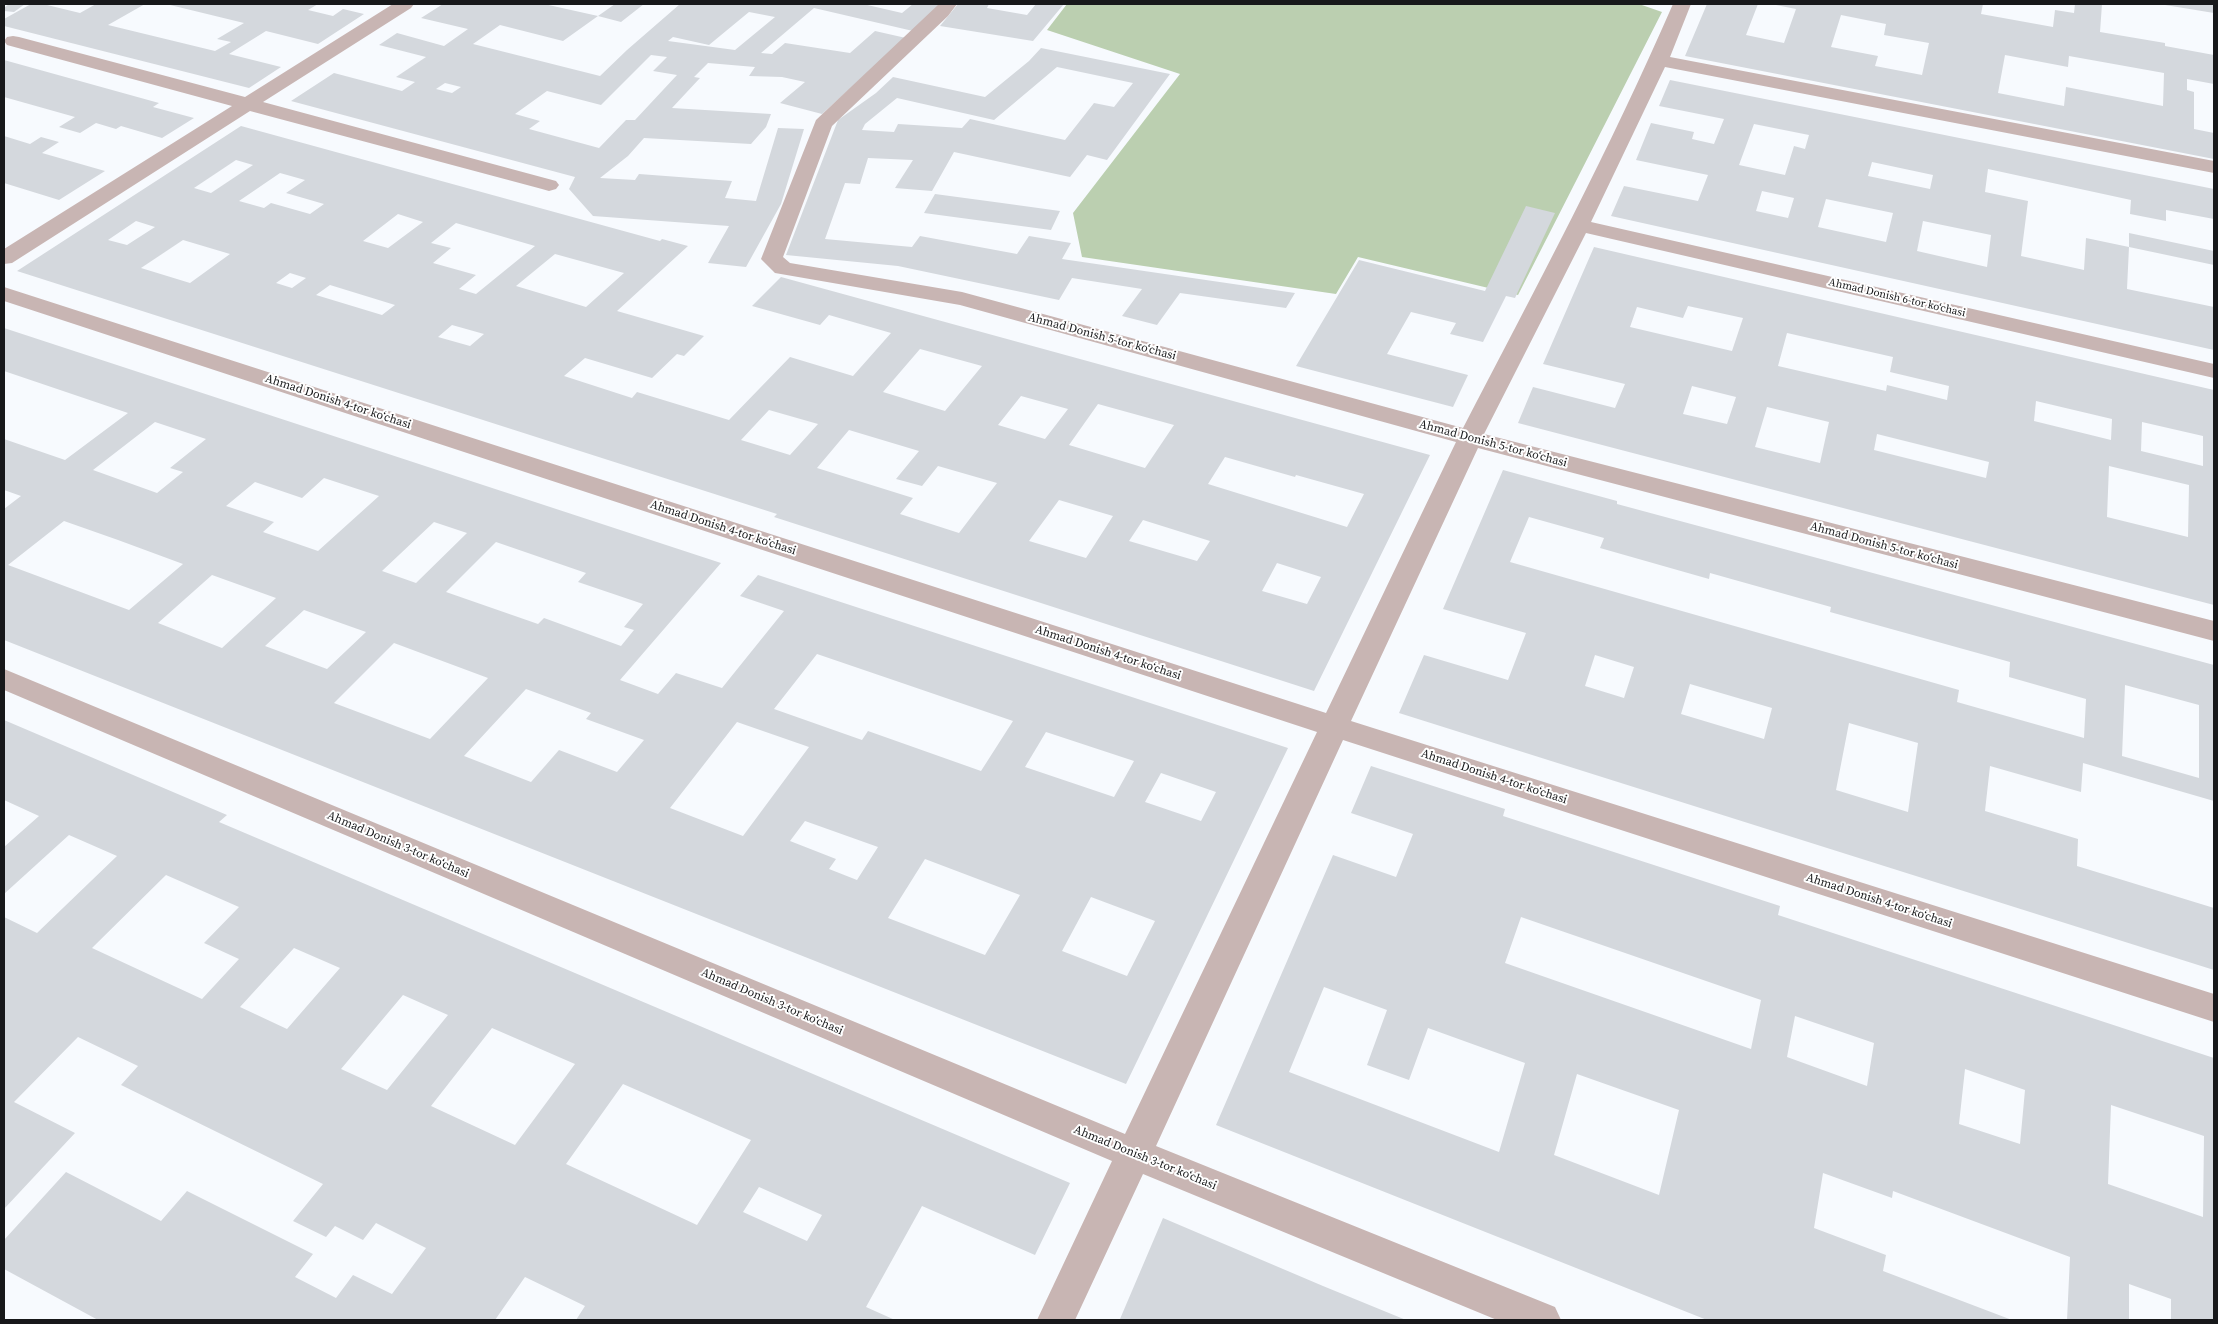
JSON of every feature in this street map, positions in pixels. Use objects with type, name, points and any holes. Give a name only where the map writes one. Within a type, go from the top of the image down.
[{"type":"street","points":[[4,258],[405,4]]},
{"type":"street","name":"Ahmad Donish 5-tor koʻchasi","points":[[948,4],[942,12],[823,124],[772,259],[783,268],[962,299],[1470,438],[2214,631]]},
{"type":"street","points":[[1056,1320],[1470,438],[1579,225],[1659,60],[1682,4]]},
{"type":"street","points":[[13,41],[248,102],[549,185]]},
{"type":"street","points":[[1659,60],[2214,167]]},
{"type":"street","name":"Ahmad Donish 6-tor koʻchasi","points":[[1579,225],[2214,372]]},
{"type":"street","name":"Ahmad Donish 4-tor koʻchasi","points":[[4,294],[1335,727],[2214,1008]]},
{"type":"street","name":"Ahmad Donish 3-tor koʻchasi","points":[[4,679],[1134,1154],[1542,1320]]},
{"type":"green space","points":[[1067,4],[1639,4],[1662,12],[1518,295],[1358,257],[1336,294],[1082,257],[1073,213],[1180,74],[1047,30]]},
{"type":"building","points":[[9,4],[25,4],[14,12],[4,11],[4,8]]},
{"type":"building","points":[[31,4],[43,4],[80,13],[96,4],[145,4],[108,25],[215,51],[231,42],[217,39],[244,23],[166,4],[318,4],[308,10],[333,16],[343,9],[364,14],[318,44],[266,31],[229,54],[281,67],[249,88],[4,26],[4,19]]},
{"type":"building","points":[[443,4],[544,4],[598,16],[563,41],[500,25],[473,44],[600,76],[680,4],[863,4],[902,13],[913,4],[942,4],[913,31],[814,8],[761,53],[772,54],[785,43],[850,53],[875,31],[906,38],[822,114],[780,103],[805,82],[782,77],[749,76],[755,67],[708,63],[694,77],[700,78],[672,108],[771,114],[766,127],[751,144],[644,138],[628,156],[600,178],[635,180],[639,174],[732,181],[725,198],[756,201],[778,128],[804,129],[781,204],[746,267],[708,263],[729,226],[593,216],[569,189],[575,177],[291,101],[334,73],[402,91],[415,82],[396,77],[426,57],[379,45],[397,33],[444,46],[468,29],[421,18]],"holes":[[[749,12],[775,17],[735,50],[668,41],[673,37],[709,45]],[[651,55],[667,57],[653,71],[677,75],[635,120],[626,120],[599,148],[529,129],[540,121],[515,114],[547,91],[601,105]],[[445,83],[461,87],[452,93],[436,89]]]},
{"type":"building","points":[[615,4],[644,4],[621,22],[598,16]]},
{"type":"building","points":[[958,4],[989,4],[987,8],[1027,15],[1036,4],[1064,4],[1033,41],[940,26]]},
{"type":"building","points":[[1707,4],[1758,4],[1746,35],[1784,43],[1796,9],[1771,4],[1983,4],[1981,14],[2053,27],[2055,10],[2074,13],[2075,4],[2102,4],[2100,32],[2165,43],[2165,46],[2214,55],[2214,84],[2187,79],[2187,90],[2194,92],[2194,129],[2214,133],[2214,159],[1685,56]],"holes":[[[1841,15],[1886,24],[1884,35],[1929,43],[1922,75],[1875,66],[1878,56],[1831,47]],[[2005,55],[2068,67],[2069,56],[2164,73],[2163,106],[2066,87],[2064,106],[1998,93]]]},
{"type":"building","points":[[2214,4],[2214,13],[2165,5]]},
{"type":"building","points":[[1041,48],[1170,74],[1107,160],[1087,155],[1070,177],[954,152],[932,191],[895,188],[913,160],[868,158],[860,184],[845,183],[825,239],[912,247],[920,236],[1017,254],[1029,236],[1071,243],[1062,259],[1295,293],[1286,308],[1180,293],[1157,325],[1122,316],[1142,289],[1072,278],[1059,300],[898,266],[786,255],[838,120],[876,93],[893,77],[985,97],[1029,61]],"holes":[[[1057,67],[1133,83],[1114,107],[1094,103],[1065,140],[970,119],[962,128],[898,124],[894,132],[862,130],[865,124],[897,98],[994,120]]]},
{"type":"building","points":[[4,60],[159,103],[153,107],[194,118],[162,138],[121,126],[116,129],[96,123],[80,133],[59,127],[75,117],[4,97]]},
{"type":"building","points":[[1670,80],[2214,189],[2214,219],[2166,210],[2166,221],[2130,214],[2131,200],[1988,169],[1985,192],[2028,201],[2021,256],[2084,270],[2086,238],[2129,247],[2127,289],[2214,307],[2214,350],[1611,216],[1624,186],[1698,201],[1708,175],[1636,160],[1651,123],[1694,132],[1692,139],[1714,144],[1724,119],[1659,106]],"holes":[[[1754,124],[1809,135],[1805,149],[1794,146],[1785,175],[1739,165]],[[1872,162],[1933,175],[1930,189],[1868,176]],[[1762,191],[1794,198],[1788,218],[1756,211]],[[1826,199],[1893,213],[1886,242],[1818,227]],[[1923,221],[1991,235],[1987,267],[1917,251]]]},
{"type":"building","points":[[241,126],[660,241],[662,239],[688,246],[617,311],[704,336],[684,356],[677,354],[652,378],[585,358],[564,376],[632,398],[637,392],[729,420],[790,357],[853,376],[891,333],[829,315],[820,325],[752,306],[781,277],[1430,455],[1314,691],[774,517],[777,514],[17,271]],"holes":[[[236,160],[253,165],[211,193],[194,188]],[[280,173],[305,180],[286,193],[324,204],[310,214],[271,203],[264,208],[239,201]],[[398,214],[423,222],[388,248],[363,241]],[[136,221],[155,227],[127,245],[108,240]],[[456,223],[535,246],[476,294],[459,289],[476,275],[433,263],[451,248],[431,243]],[[183,240],[230,254],[190,283],[141,268]],[[555,254],[624,273],[586,307],[516,286]],[[290,273],[306,278],[292,288],[276,283]],[[330,285],[395,305],[382,315],[316,295]],[[452,325],[484,334],[470,346],[438,337]],[[920,349],[982,366],[945,411],[883,392]],[[1021,396],[1068,409],[1045,439],[998,425]],[[1098,404],[1174,425],[1145,468],[1069,445]],[[769,410],[818,424],[790,455],[741,440]],[[849,430],[919,451],[896,479],[922,486],[938,466],[997,483],[959,533],[900,514],[913,498],[817,468]],[[1225,457],[1364,494],[1347,527],[1208,484]],[[1059,500],[1113,516],[1086,558],[1029,541]],[[1143,520],[1210,541],[1197,561],[1129,541]],[[1277,563],[1321,577],[1307,604],[1262,591]]]},
{"type":"building","points":[[4,136],[30,144],[41,137],[59,142],[42,153],[105,171],[59,200],[4,183]]},
{"type":"building","points":[[935,194],[1060,211],[1051,230],[924,213]]},
{"type":"building","points":[[1526,206],[1555,213],[1515,298],[1506,296],[1483,342],[1450,334],[1456,323],[1411,312],[1387,354],[1468,375],[1453,407],[1296,366],[1359,260],[1485,291]]},
{"type":"building","points":[[2129,233],[2214,251],[2214,265],[2129,247]]},
{"type":"building","points":[[1594,247],[2214,390],[2214,605],[1518,423],[1533,387],[1615,408],[1625,384],[1543,364]],"holes":[[[1688,306],[1743,318],[1732,351],[1630,327],[1637,307],[1683,318]],[[1787,333],[1893,357],[1890,372],[1949,386],[1947,400],[1887,385],[1886,391],[1778,366]],[[1692,386],[1736,397],[1727,424],[1683,414]],[[2036,401],[2112,419],[2111,440],[2034,421]],[[1767,407],[1829,422],[1820,463],[1755,447]],[[2142,422],[2203,436],[2203,466],[2141,451]],[[1877,434],[1989,462],[1986,478],[1874,450]],[[2109,466],[2189,485],[2188,537],[2107,517]]]},
{"type":"building","points":[[4,328],[721,563],[620,680],[658,694],[676,673],[722,688],[784,611],[740,596],[758,575],[1288,748],[1126,1084],[4,640],[4,509],[21,496],[4,490],[4,439],[65,460],[128,413],[4,371]],"holes":[[[155,422],[206,439],[170,468],[183,472],[157,493],[93,470]],[[324,478],[379,496],[318,551],[263,532],[274,522],[226,506],[255,482],[302,498]],[[64,521],[183,564],[129,610],[8,565]],[[434,522],[467,533],[416,583],[382,571]],[[496,542],[586,573],[578,582],[643,604],[624,627],[634,630],[621,646],[544,618],[538,624],[446,592]],[[212,575],[276,598],[222,648],[158,623]],[[304,610],[366,632],[327,669],[265,646]],[[394,643],[488,678],[430,739],[334,703]],[[817,654],[1013,721],[981,771],[868,731],[862,740],[774,709]],[[526,689],[591,713],[586,719],[644,740],[617,772],[559,750],[531,782],[464,756]],[[737,722],[809,747],[743,836],[670,808]],[[1046,732],[1134,761],[1114,797],[1025,767]],[[1161,773],[1216,792],[1201,821],[1145,802]],[[805,821],[878,847],[857,880],[829,869],[836,859],[790,841]],[[925,859],[1020,895],[985,955],[888,918]],[[1091,897],[1155,921],[1127,976],[1062,951]]]},
{"type":"building","points":[[1503,470],[1617,501],[1617,504],[2214,665],[2214,801],[2083,763],[2081,792],[1990,766],[1985,811],[2078,839],[2077,866],[2214,908],[2214,970],[1399,713],[1424,655],[1508,680],[1526,633],[1443,609]],"holes":[[[1529,517],[1604,538],[1600,548],[1709,579],[1710,573],[1831,607],[1830,612],[2010,662],[2009,677],[2086,699],[2084,738],[1957,702],[1959,690],[1510,562]],[[1595,655],[1634,667],[1624,698],[1585,686]],[[1690,684],[1772,708],[1764,739],[1681,714]],[[2125,685],[2199,705],[2199,778],[2122,756]],[[1849,723],[1918,743],[1908,812],[1836,790]]]},
{"type":"building","points":[[4,720],[227,815],[219,822],[1070,1183],[1035,1255],[922,1206],[866,1307],[895,1320],[576,1320],[585,1306],[525,1277],[495,1320],[98,1320],[4,1269],[4,1240],[66,1172],[161,1221],[187,1191],[313,1254],[295,1277],[336,1298],[353,1275],[392,1294],[426,1248],[376,1223],[363,1240],[335,1226],[326,1237],[293,1221],[323,1184],[121,1085],[138,1066],[78,1037],[14,1102],[75,1133],[4,1209],[4,917],[37,933],[117,856],[69,835],[4,894],[4,847],[39,816],[4,800]],"holes":[[[166,875],[239,907],[204,943],[239,959],[202,999],[92,948]],[[294,948],[340,968],[287,1029],[240,1007]],[[403,995],[448,1015],[387,1090],[341,1069]],[[492,1028],[575,1064],[515,1145],[431,1106]],[[623,1084],[751,1140],[697,1225],[566,1164]],[[759,1187],[822,1215],[807,1241],[743,1212]]]},
{"type":"building","points":[[1371,766],[1505,809],[1503,816],[1780,906],[1778,915],[2214,1058],[2214,1320],[2171,1320],[2171,1299],[2129,1284],[2129,1320],[2067,1320],[2070,1257],[1893,1191],[1892,1198],[1823,1173],[1814,1228],[1886,1255],[1883,1271],[2012,1320],[1707,1320],[1216,1125],[1333,855],[1396,877],[1413,834],[1351,813]],"holes":[[[1521,917],[1761,1000],[1751,1049],[1505,963]],[[1324,987],[1387,1010],[1367,1065],[1409,1080],[1428,1028],[1525,1063],[1499,1152],[1289,1072]],[[1795,1016],[1874,1043],[1867,1086],[1787,1057]],[[1965,1069],[2025,1090],[2020,1144],[1959,1124]],[[1577,1074],[1679,1110],[1659,1195],[1554,1155]],[[2111,1105],[2204,1136],[2203,1217],[2108,1184]]]},
{"type":"building","points":[[1163,1218],[1323,1286],[1406,1320],[1120,1319]]}]
